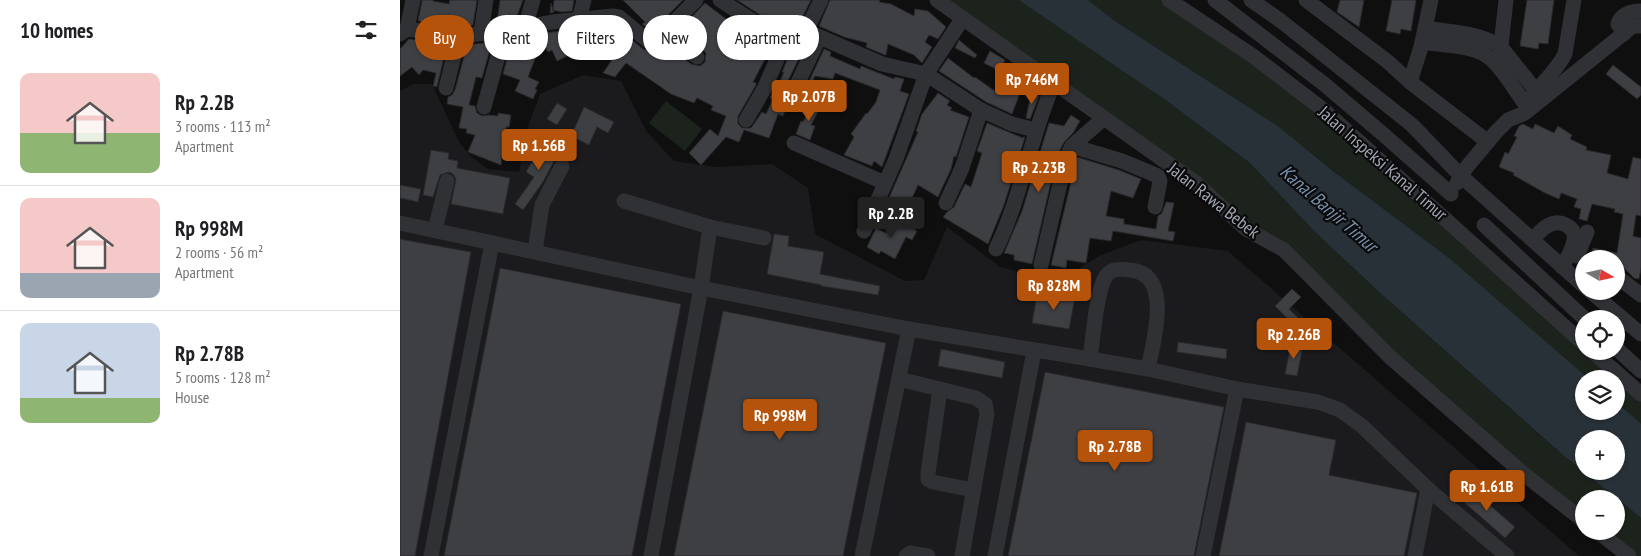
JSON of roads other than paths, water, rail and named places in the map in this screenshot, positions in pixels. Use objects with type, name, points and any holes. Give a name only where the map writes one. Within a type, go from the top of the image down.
[{"type":"street","points":[[404,31],[413,0]]},
{"type":"street","points":[[481,33],[486,0]]},
{"type":"street","points":[[528,15],[533,0]]},
{"type":"street","points":[[580,15],[584,0]]},
{"type":"street","points":[[681,15],[696,0]]},
{"type":"street","points":[[720,0],[743,15]]},
{"type":"street","points":[[817,15],[821,0]]},
{"type":"street","name":"Jalan Rawa Bebek","points":[[938,0],[1196,183],[1246,229],[1284,250],[1390,358],[1525,475],[1575,514]]},
{"type":"street","name":"Jalan Inspeksi Kanal Timur","points":[[1169,0],[1253,56],[1325,111],[1575,336]]},
{"type":"street","points":[[1214,0],[1324,84],[1384,134],[1450,194]]},
{"type":"street","points":[[1251,0],[1281,21],[1412,125],[1462,176],[1575,278]]},
{"type":"street","points":[[1410,82],[1424,35],[1431,0]]},
{"type":"street","points":[[1500,69],[1500,47],[1506,0]]},
{"type":"street","points":[[1526,109],[1536,91],[1562,61],[1565,54],[1574,0]]},
{"type":"street","points":[[1313,2],[1410,82],[1488,142]]},
{"type":"street","points":[[1624,34],[1618,24],[1621,18],[1633,11],[1641,11]]},
{"type":"street","points":[[864,231],[896,159],[926,74],[963,18]]},
{"type":"street","points":[[1440,213],[1462,176],[1508,120],[1526,109],[1633,26],[1641,26]]},
{"type":"street","points":[[633,28],[643,36]]},
{"type":"street","points":[[474,34],[484,33]]},
{"type":"street","points":[[1424,35],[1485,39],[1500,47],[1536,91]]},
{"type":"street","points":[[1424,35],[1475,50],[1487,56],[1500,69],[1526,109]]},
{"type":"street","points":[[819,37],[882,64],[926,74],[981,110],[1012,124],[1035,130]]},
{"type":"street","points":[[446,88],[453,60]]},
{"type":"street","points":[[484,107],[496,60]]},
{"type":"street","points":[[746,120],[764,89],[777,60]]},
{"type":"street","points":[[793,93],[804,60]]},
{"type":"street","points":[[996,249],[1011,216],[1035,130],[1054,83]]},
{"type":"street","points":[[946,203],[959,174],[981,110]]},
{"type":"street","points":[[1384,134],[1400,116]]},
{"type":"street","points":[[1040,265],[1066,158],[1072,146],[1104,118]]},
{"type":"street","points":[[1122,161],[1135,140]]},
{"type":"street","points":[[794,143],[885,182]]},
{"type":"street","points":[[1072,146],[1122,161],[1160,178],[1155,207]]},
{"type":"street","points":[[536,252],[542,205],[562,166]]},
{"type":"street","points":[[435,230],[447,181]]},
{"type":"street","points":[[624,201],[710,227],[764,238]]},
{"type":"street","points":[[400,223],[701,288],[909,329],[1148,369],[1237,390],[1318,402],[1340,410],[1362,426],[1428,489],[1507,556]]},
{"type":"street","points":[[1533,240],[1550,224],[1557,223],[1571,228],[1574,233],[1574,240],[1566,271]]},
{"type":"street","points":[[1484,225],[1575,310]]},
{"type":"street","points":[[651,556],[701,288],[710,227]]},
{"type":"street","points":[[1566,271],[1588,232]]},
{"type":"street","points":[[431,556],[492,243]]},
{"type":"street","points":[[1090,359],[1098,306],[1107,274],[1115,270],[1135,270],[1148,277],[1155,290],[1157,301],[1157,321],[1148,369]]},
{"type":"street","points":[[1625,283],[1641,295]]},
{"type":"street","points":[[1605,300],[1640,330]]},
{"type":"street","points":[[862,556],[909,329]]},
{"type":"street","points":[[995,556],[1034,351]]},
{"type":"street","points":[[1625,356],[1641,371]]},
{"type":"street","points":[[1602,360],[1641,394]]},
{"type":"street","points":[[899,379],[976,398],[985,404],[987,414],[962,556]]},
{"type":"street","points":[[940,389],[928,478],[933,482],[974,490]]},
{"type":"street","points":[[1203,556],[1237,390]]},
{"type":"street","points":[[1415,556],[1428,489]]},
{"type":"street","points":[[1609,540],[1629,556]]},
{"type":"street","points":[[906,556],[910,553],[928,556]]},
{"type":"water","name":"Kanal Banjir Timur","points":[[1019,0],[1088,0],[1115,21],[1278,126],[1334,172],[1450,259],[1579,370],[1575,370],[1575,420],[1625,420],[1625,410],[1641,424],[1641,518],[1625,505],[1625,490],[1606,490],[1594,480],[1625,480],[1625,430],[1575,430],[1575,465],[1379,292],[1314,231],[1250,163],[1164,99]]}]
